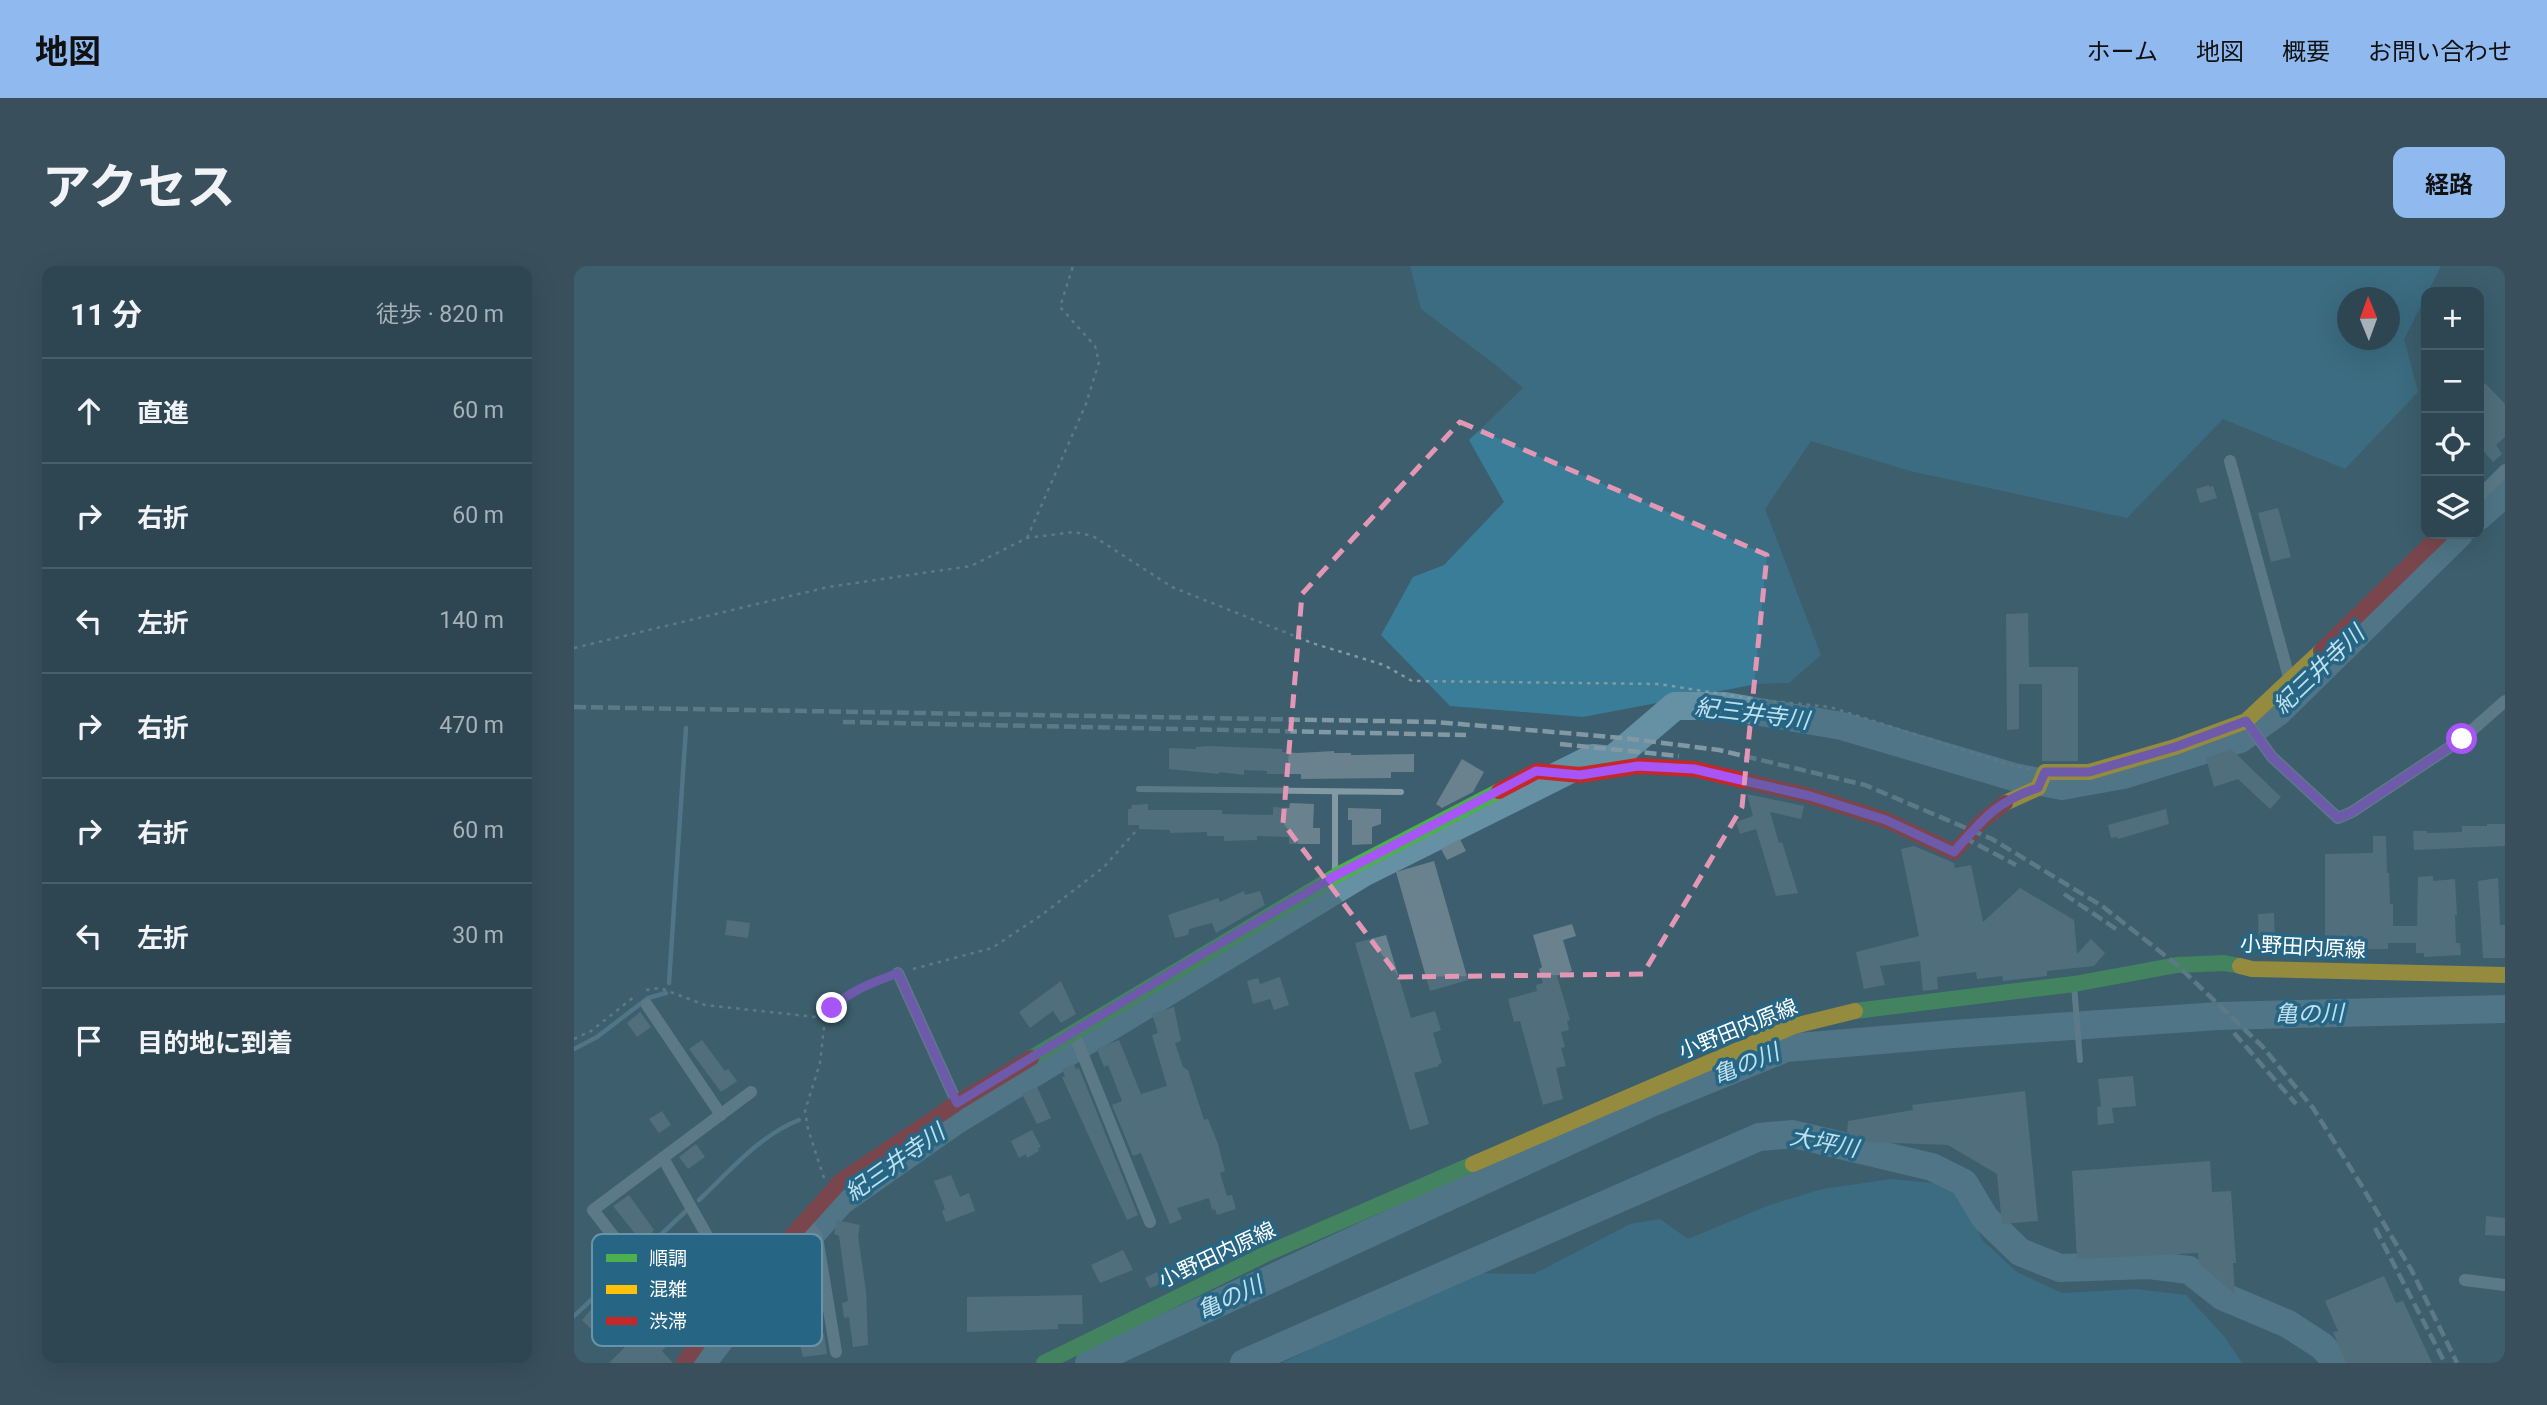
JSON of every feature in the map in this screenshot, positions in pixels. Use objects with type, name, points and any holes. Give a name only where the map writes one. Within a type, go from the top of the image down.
[{"type":"street","points":[[2230,461],[2290,681]]},
{"type":"street","points":[[2484,491],[2505,470]]},
{"type":"street","points":[[804,1234],[810,1228],[828,1193],[841,1181],[957,1103],[1078,1042],[1177,969],[1335,876],[1536,771],[1580,775],[1638,766],[1694,769],[1810,796],[1886,820],[1954,852],[1987,815],[2042,779],[2089,772],[2175,747],[2246,721],[2436,539]]},
{"type":"street","points":[[2246,721],[2272,757],[2338,818],[2352,812],[2462,739],[2505,701]]},
{"type":"street","name":"小野田内原線","points":[[1044,1363],[1268,1254],[1794,1026],[1861,1010],[2075,989],[2166,966],[2224,963],[2252,969],[2505,975]]},
{"type":"street","points":[[898,973],[957,1103]]},
{"type":"street","points":[[647,1005],[721,1115]]},
{"type":"street","points":[[1078,1042],[1150,1222]]},
{"type":"street","points":[[612,1234],[593,1210],[751,1092]]},
{"type":"street","points":[[663,1158],[706,1234]]},
{"type":"street","points":[[810,1228],[811,1234]]},
{"type":"street","points":[[2465,1280],[2505,1284]]},
{"type":"street","points":[[822,1285],[836,1352]]},
{"type":"street","points":[[684,1363],[696,1346]]},
{"type":"lane","points":[[1139,789],[1401,792]]},
{"type":"lane","points":[[1335,792],[1335,876]]},
{"type":"lane","points":[[2075,989],[2080,1060]]},
{"type":"path","points":[[1027,538],[1086,404],[1099,362],[1095,345],[1060,307],[1073,266]]},
{"type":"path","points":[[574,648],[828,587],[971,566],[1027,538],[1074,532],[1093,536],[1172,587],[1312,643],[1384,665],[1412,681],[1659,684],[1830,707],[2014,766],[2042,779]]},
{"type":"path","points":[[828,1193],[808,1129],[806,1111],[820,1063],[825,1018],[844,997],[860,988],[898,973],[992,948],[1043,914],[1104,867],[1135,832]]},
{"type":"path","points":[[574,1040],[591,1031],[650,988],[671,990],[705,1005],[825,1018]]},
{"type":"highlighted area","points":[[1460,422],[1767,555],[1742,807],[1643,974],[1399,977],[1283,823],[1302,594]]},
{"type":"shaded area","points":[[1410,266],[2441,266],[2430,287],[2421,287],[2421,305],[2404,339],[2418,392],[2345,469],[2223,419],[2127,518],[1910,471],[1811,441],[1765,509],[1821,655],[1789,683],[1757,684],[1583,717],[1450,706],[1381,635],[1413,577],[1444,565],[1504,502],[1469,440],[1523,388],[1421,309]]},
{"type":"shaded area","points":[[1892,1179],[1932,1183],[1962,1198],[1983,1241],[2017,1272],[2062,1293],[2136,1289],[2186,1295],[2224,1336],[2242,1363],[1282,1363],[1467,1273],[1534,1274],[1630,1224],[1660,1219],[1688,1239],[1767,1206],[1822,1189]]},
{"type":"building","points":[[2484,384],[2505,404],[2505,437],[2496,445],[2502,454],[2493,462],[2484,452]]},
{"type":"building","points":[[2213,486],[2217,498],[2200,503],[2196,489]]},
{"type":"building","points":[[2278,508],[2291,557],[2271,562],[2258,513]]},
{"type":"building","points":[[2028,613],[2029,667],[2078,667],[2078,761],[2042,761],[2042,684],[2019,684],[2019,729],[2007,730],[2006,614]]},
{"type":"building","points":[[1209,746],[1282,749],[1282,752],[1298,753],[1334,751],[1351,755],[1414,754],[1414,772],[1391,772],[1391,778],[1301,779],[1301,774],[1267,774],[1267,771],[1244,770],[1244,775],[1169,769],[1169,748],[1196,749]]},
{"type":"building","points":[[2231,749],[2281,797],[2270,809],[2238,779],[2214,787],[2206,758]]},
{"type":"building","points":[[1462,759],[1484,772],[1473,792],[1442,808],[1436,804]]},
{"type":"building","points":[[1747,794],[1804,806],[1801,819],[1770,812],[1798,893],[1776,896],[1756,829],[1740,834],[1736,822],[1753,816]]},
{"type":"building","points":[[1290,803],[1314,804],[1313,828],[1320,828],[1320,844],[1289,844],[1289,837],[1257,836],[1257,840],[1224,841],[1224,836],[1207,836],[1207,832],[1170,833],[1170,830],[1139,829],[1139,825],[1128,825],[1128,809],[1131,809],[1132,805],[1148,804],[1148,810],[1222,810],[1222,814],[1273,815],[1273,807],[1289,808]]},
{"type":"building","points":[[1348,808],[1381,809],[1381,824],[1372,827],[1372,844],[1352,845],[1352,820],[1348,820]]},
{"type":"building","points":[[2166,809],[2169,824],[2118,839],[2111,838],[2108,825]]},
{"type":"building","points":[[2505,824],[2505,846],[2414,850],[2413,831],[2462,832],[2462,826]]},
{"type":"building","points":[[2373,836],[2386,836],[2393,926],[2417,926],[2418,877],[2433,876],[2433,881],[2455,879],[2456,943],[2460,943],[2461,955],[2424,957],[2424,953],[2416,953],[2416,943],[2388,943],[2388,949],[2325,949],[2325,854],[2373,853]]},
{"type":"building","points":[[1460,839],[1466,851],[1447,860],[1441,849]]},
{"type":"building","points":[[1914,846],[1954,863],[1955,868],[1971,865],[1983,922],[2020,888],[2074,920],[2077,954],[2091,939],[2105,953],[2094,966],[2047,971],[2047,976],[2003,981],[2002,976],[1977,979],[1976,972],[1937,977],[1938,989],[1923,991],[1920,961],[1880,966],[1885,985],[1864,989],[1856,952],[1919,936],[1901,849]]},
{"type":"building","points":[[1434,861],[1468,980],[1430,991],[1396,872]]},
{"type":"building","points":[[2498,878],[2500,925],[2505,925],[2505,958],[2483,958],[2478,881]]},
{"type":"building","points":[[1244,891],[1245,895],[1260,891],[1265,905],[1216,933],[1212,923],[1189,929],[1188,935],[1175,938],[1168,915],[1218,898],[1220,902]]},
{"type":"building","points":[[2274,913],[2275,947],[2259,947],[2258,914]]},
{"type":"building","points":[[727,920],[750,923],[748,938],[725,935]]},
{"type":"building","points":[[1572,924],[1576,936],[1563,940],[1572,971],[1557,976],[1570,1020],[1567,1021],[1569,1030],[1561,1032],[1565,1047],[1561,1048],[1566,1066],[1556,1068],[1563,1099],[1543,1105],[1520,1021],[1514,1022],[1508,999],[1537,991],[1536,985],[1543,983],[1539,969],[1542,967],[1533,935]]},
{"type":"building","points":[[1386,935],[1411,1018],[1435,1011],[1441,1030],[1433,1033],[1442,1063],[1414,1073],[1429,1124],[1410,1130],[1355,943]]},
{"type":"building","points":[[1280,977],[1289,1005],[1274,1010],[1270,999],[1253,1004],[1247,981],[1258,978],[1260,984]]},
{"type":"building","points":[[1061,981],[1076,1014],[1061,1023],[1053,1011],[1030,1028],[1019,1012]]},
{"type":"building","points":[[1174,1007],[1181,1041],[1175,1043],[1183,1067],[1188,1070],[1204,1120],[1208,1119],[1218,1144],[1225,1171],[1220,1173],[1227,1196],[1232,1195],[1236,1209],[1217,1215],[1215,1209],[1212,1210],[1209,1198],[1177,1208],[1182,1219],[1170,1224],[1141,1153],[1133,1156],[1112,1105],[1122,1101],[1108,1065],[1104,1067],[1097,1049],[1119,1040],[1141,1094],[1167,1086],[1152,1035],[1158,1033],[1152,1014]]},
{"type":"building","points":[[640,1012],[651,1027],[637,1037],[627,1023]]},
{"type":"building","points":[[702,1040],[725,1071],[728,1069],[737,1081],[721,1092],[689,1049]]},
{"type":"building","points":[[1074,1064],[1076,1069],[1079,1068],[1138,1215],[1127,1220],[1062,1077],[1065,1076],[1062,1069]]},
{"type":"building","points":[[2133,1076],[2136,1106],[2112,1108],[2114,1123],[2098,1125],[2097,1107],[2101,1106],[2098,1079]]},
{"type":"building","points":[[1037,1087],[1051,1118],[1037,1124],[1022,1094]]},
{"type":"building","points":[[2025,1091],[2038,1221],[2002,1224],[1997,1174],[1948,1145],[1866,1142],[1847,1134],[1848,1121],[1913,1110],[1912,1105]]},
{"type":"building","points":[[662,1111],[671,1125],[659,1133],[649,1119]]},
{"type":"building","points":[[1032,1130],[1041,1147],[1027,1158],[1026,1154],[1019,1158],[1011,1141]]},
{"type":"building","points":[[696,1144],[705,1157],[688,1169],[679,1157]]},
{"type":"building","points":[[2210,1161],[2212,1192],[2231,1191],[2236,1263],[2233,1263],[2235,1294],[2199,1264],[2198,1253],[2077,1259],[2072,1171]]},
{"type":"building","points":[[951,1175],[960,1197],[969,1193],[975,1211],[946,1222],[942,1211],[945,1209],[934,1181]]},
{"type":"building","points":[[629,1195],[654,1230],[653,1234],[635,1234],[613,1206]]},
{"type":"building","points":[[2486,1216],[2505,1218],[2505,1236],[2485,1235]]},
{"type":"building","points":[[837,1220],[860,1225],[858,1236],[866,1291],[868,1345],[853,1347],[849,1317],[844,1318],[842,1303],[848,1301],[839,1236],[834,1234]]},
{"type":"building","points":[[1123,1250],[1133,1270],[1100,1283],[1091,1265]]},
{"type":"building","points":[[1157,1272],[1162,1283],[1150,1288],[1145,1278]]},
{"type":"building","points":[[2384,1276],[2396,1303],[2403,1301],[2432,1363],[2346,1363],[2333,1332],[2338,1331],[2325,1301]]},
{"type":"building","points":[[1082,1295],[1083,1324],[1058,1324],[1058,1329],[967,1332],[967,1297]]},
{"type":"building","points":[[592,1308],[592,1330],[582,1320]]},
{"type":"building","points":[[824,1334],[827,1354],[803,1357],[800,1346],[822,1346]]},
{"type":"building","points":[[667,1346],[662,1351],[673,1363],[609,1363],[625,1347]]},
{"type":"waterway","name":"紀三井寺川","points":[[2484,512],[2505,493]]},
{"type":"waterway","name":"紀三井寺川","points":[[811,1234],[841,1201],[955,1121],[1363,873],[1593,758],[1612,760],[1675,706],[1725,706],[1842,726],[2014,777],[2062,786],[2123,775],[2240,739],[2278,712],[2454,539]]},
{"type":"waterway","points":[[669,983],[686,728]]},
{"type":"waterway","points":[[574,1049],[597,1037],[648,998],[666,993]]},
{"type":"waterway","name":"亀の川","points":[[1089,1363],[1651,1103],[1786,1048],[2219,1016],[2505,1009]]},
{"type":"waterway","points":[[699,1200],[758,1145],[799,1120]]},
{"type":"waterway","name":"大坪川","points":[[1244,1363],[1759,1137],[1793,1134],[1932,1167],[1964,1183],[1985,1218],[2020,1252],[2060,1268],[2149,1265],[2189,1270],[2222,1296],[2288,1324],[2322,1346],[2338,1363]]},
{"type":"waterway","points":[[661,1234],[686,1211]]},
{"type":"waterway","points":[[574,1316],[592,1299]]},
{"type":"waterway","name":"紀三井寺川","points":[[702,1363],[715,1346]]},
{"type":"railway","points":[[574,707],[1436,722],[1623,738],[1719,750],[1865,785],[1992,839],[2102,906],[2177,965],[2262,1046],[2313,1108],[2360,1183],[2412,1271],[2457,1363]]},
{"type":"railway","points":[[843,722],[1466,735]]},
{"type":"railway","points":[[1560,744],[1679,756]]},
{"type":"railway","points":[[1963,837],[2016,865]]},
{"type":"railway","points":[[2064,894],[2116,929]]},
{"type":"railway","points":[[2234,1033],[2296,1104]]},
{"type":"railway","points":[[2375,1228],[2445,1363]]},
{"type":"traffic: fast","points":[[1031,1058],[1341,873],[1499,791]]},
{"type":"traffic: fast","points":[[1855,1011],[2074,984],[2177,965],[2224,963],[2240,966]]},
{"type":"traffic: fast","points":[[1044,1363],[1268,1253],[1473,1164]]},
{"type":"traffic: slow","points":[[2005,803],[2038,788],[2045,772],[2089,772],[2175,747],[2246,721],[2321,651]]},
{"type":"traffic: slow","points":[[2240,966],[2252,969],[2505,975]]},
{"type":"traffic: slow","points":[[1473,1164],[1794,1026],[1855,1011]]},
{"type":"traffic: jam","points":[[2321,651],[2436,539]]},
{"type":"traffic: jam","points":[[1499,791],[1537,771],[1580,775],[1638,766],[1694,769],[1810,796],[1886,820],[1954,852],[1982,821],[2005,803]]},
{"type":"traffic: jam","points":[[793,1234],[841,1181],[957,1103],[1031,1058]]},
{"type":"traffic: jam","points":[[684,1363],[696,1346]]},
{"type":"route","points":[[832,1008],[860,988],[898,973],[957,1103],[1335,876],[1536,771],[1580,775],[1638,766],[1694,769],[1810,796],[1886,820],[1954,852],[1987,815],[2014,795],[2038,788],[2045,772],[2089,772],[2175,747],[2246,721],[2272,757],[2338,818],[2352,812],[2462,739]]}]
